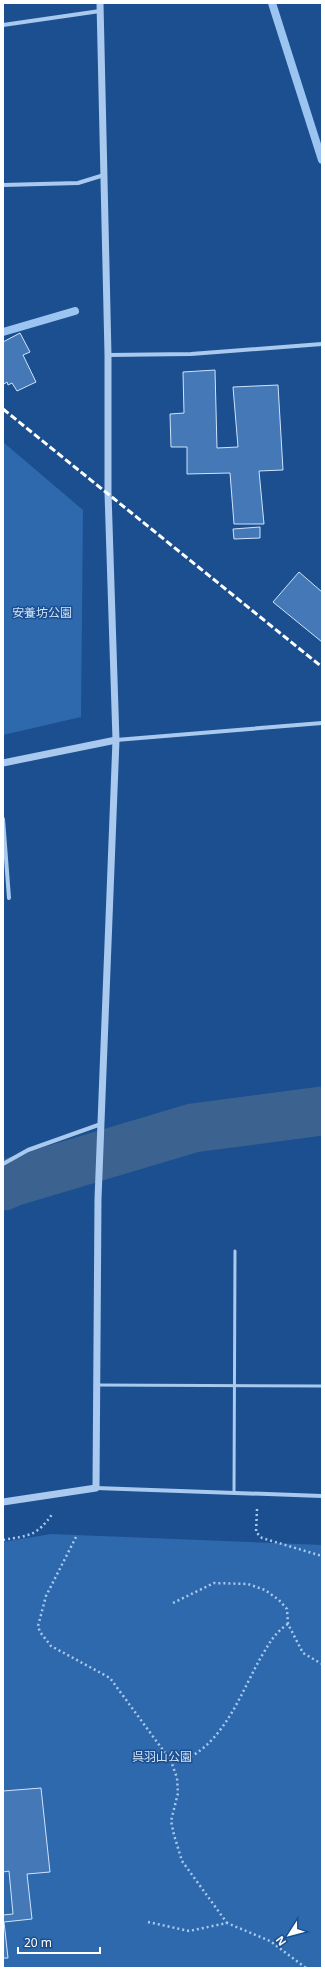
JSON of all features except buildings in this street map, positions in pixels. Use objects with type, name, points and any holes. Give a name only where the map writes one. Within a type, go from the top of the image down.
[{"type":"street","points":[[3,25],[100,7],[108,354],[108,493],[116,740],[98,1200],[96,1488]]},
{"type":"street","points":[[3,185],[78,183],[104,175]]},
{"type":"street","points":[[108,354],[191,354],[322,344]]},
{"type":"street","points":[[3,763],[116,740],[322,724]]},
{"type":"street","points":[[3,819],[9,898]]},
{"type":"street","points":[[3,1164],[28,1150],[101,1124]]},
{"type":"street","points":[[3,1502],[96,1488],[258,1495],[322,1496]]},
{"type":"lane","points":[[234,1493],[235,1251]]},
{"type":"lane","points":[[96,1385],[322,1386]]},
{"type":"path","points":[[3,1540],[33,1534],[43,1528],[67,1493]]},
{"type":"path","points":[[258,1495],[256,1532],[262,1538],[322,1556]]},
{"type":"path","points":[[76,1537],[46,1596],[38,1626],[40,1632],[51,1646],[110,1678],[171,1761],[177,1778],[178,1793],[171,1821],[182,1861],[227,1923],[270,1942],[306,1968]]},
{"type":"path","points":[[173,1603],[214,1583],[248,1584],[265,1590],[279,1600],[287,1609],[288,1624],[303,1653],[322,1664]]},
{"type":"path","points":[[171,1761],[191,1757],[205,1746],[228,1720],[266,1648],[278,1630],[288,1624]]},
{"type":"path","points":[[148,1922],[189,1931],[227,1923]]},
{"type":"green space","name":"安養坊公園","points":[[3,442],[83,510],[81,717],[3,735]]},
{"type":"green space","name":"呉羽山公園","points":[[51,1534],[322,1545],[322,1968],[3,1968],[3,1542]]},
{"type":"waterway","points":[[272,3],[322,160]]},
{"type":"waterway","points":[[3,332],[75,311]]},
{"type":"waterway","points":[[3,1186],[193,1128],[322,1111]]},
{"type":"railway","points":[[3,409],[322,667]]}]
